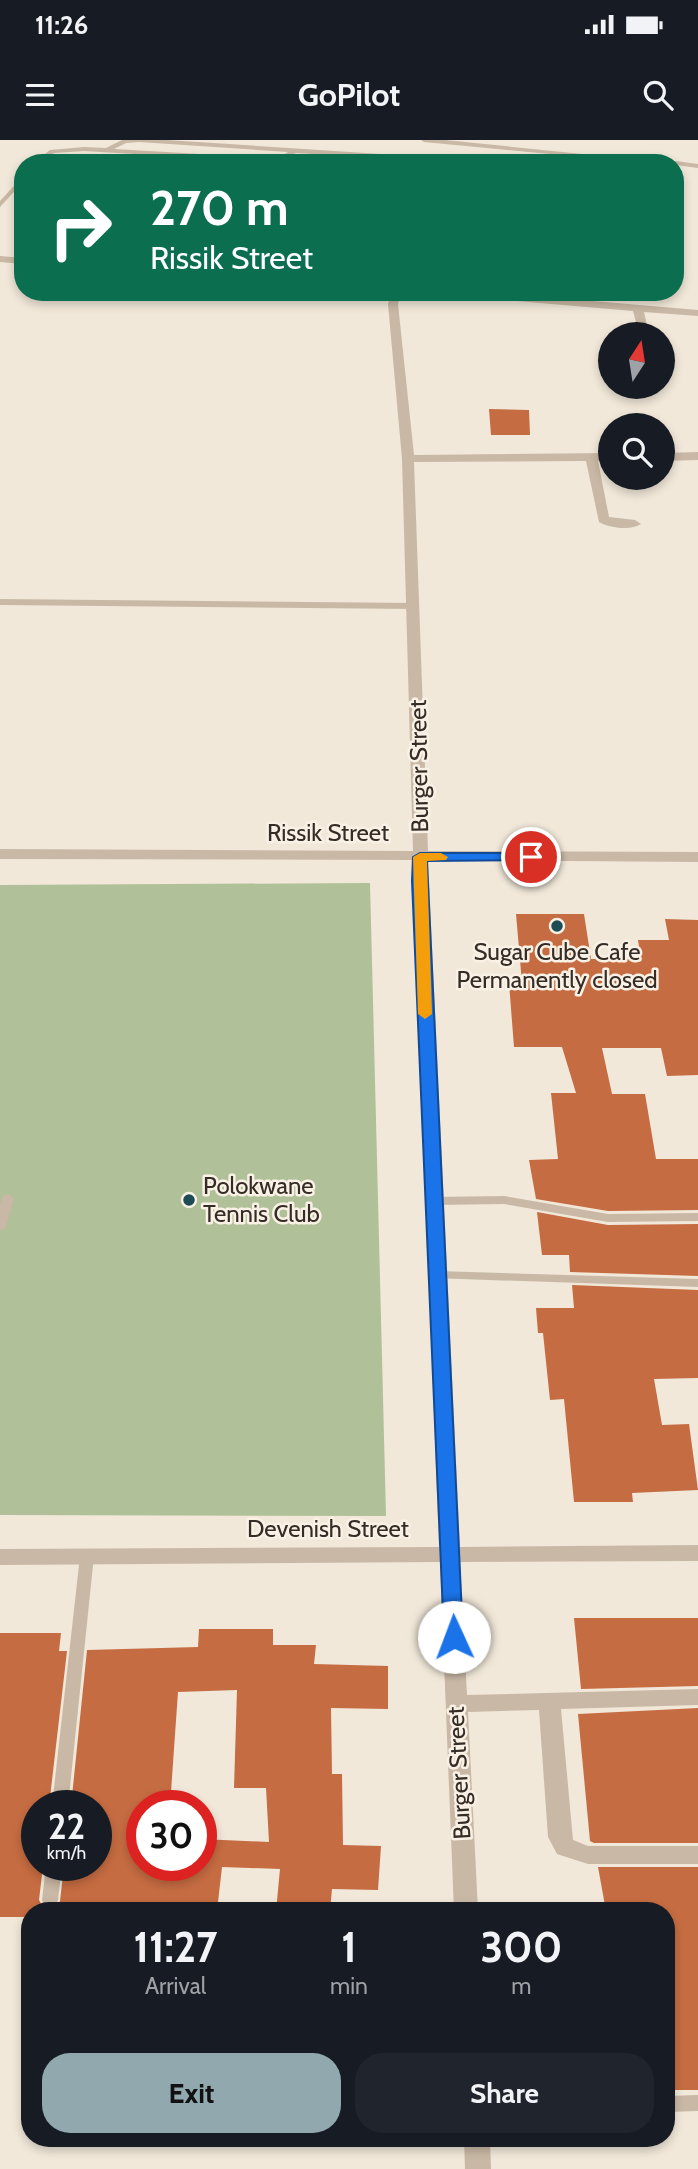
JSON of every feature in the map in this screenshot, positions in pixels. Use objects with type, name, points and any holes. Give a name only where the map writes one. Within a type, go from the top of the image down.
[{"type":"street","name":"Burger Street","points":[[394,301],[408,458],[414,606],[419,881],[466,1902]]},
{"type":"street","points":[[555,301],[698,313]]},
{"type":"street","points":[[638,308],[641,322]]},
{"type":"street","points":[[675,457],[698,456]]},
{"type":"street","points":[[591,457],[603,519],[608,522],[635,524]]},
{"type":"street","points":[[408,458],[598,457]]},
{"type":"street","name":"Rissik Street","points":[[0,855],[698,857]]},
{"type":"street","name":"Devenish Street","points":[[0,1557],[698,1553]]},
{"type":"street","points":[[456,1704],[698,1697]]},
{"type":"street","points":[[549,1702],[560,1837],[565,1847],[588,1855],[698,1855]]},
{"type":"street","points":[[477,2147],[478,2169]]},
{"type":"lane","points":[[108,150],[125,141],[139,140],[341,154]]},
{"type":"lane","points":[[424,140],[573,154]]},
{"type":"lane","points":[[44,154],[58,150],[108,150],[172,154]]},
{"type":"lane","points":[[289,154],[295,150]]},
{"type":"lane","points":[[0,205],[14,189]]},
{"type":"lane","points":[[0,602],[414,606]]},
{"type":"lane","points":[[0,1227],[8,1198]]},
{"type":"lane","points":[[434,1201],[504,1200],[608,1218],[698,1217]]},
{"type":"lane","points":[[437,1275],[698,1283]]},
{"type":"lane","points":[[62,1790],[87,1556]]},
{"type":"lane","points":[[50,1900],[52,1881]]},
{"type":"lane","points":[[675,2104],[698,2104]]},
{"type":"green space","name":"Polokwane Tennis Club","points":[[370,883],[386,1516],[0,1515],[0,885]]},
{"type":"building","points":[[489,409],[529,410],[530,435],[491,435]]},
{"type":"building","points":[[516,914],[584,914],[591,959],[641,959],[638,940],[669,940],[665,919],[698,920],[698,1075],[667,1076],[661,1048],[602,1048],[612,1094],[645,1094],[656,1159],[698,1159],[698,1210],[608,1211],[536,1199],[529,1160],[558,1159],[551,1093],[576,1093],[562,1047],[514,1047],[509,983],[522,983]]},
{"type":"building","points":[[537,1212],[608,1225],[698,1224],[698,1276],[570,1272],[569,1255],[542,1255]]},
{"type":"building","points":[[572,1285],[698,1290],[698,1378],[654,1379],[662,1425],[689,1424],[698,1490],[632,1493],[633,1502],[574,1502],[564,1399],[550,1400],[543,1333],[538,1333],[536,1308],[574,1308]]},
{"type":"building","points":[[574,1618],[698,1618],[698,1686],[581,1689]]},
{"type":"building","points":[[199,1629],[273,1629],[273,1645],[316,1645],[314,1664],[388,1666],[388,1709],[331,1708],[332,1774],[342,1774],[343,1845],[381,1846],[378,1890],[332,1889],[331,1902],[277,1902],[280,1869],[222,1867],[218,1902],[60,1902],[62,1881],[112,1881],[112,1790],[73,1790],[87,1650],[198,1647]],"holes":[[[237,1690],[234,1788],[266,1788],[269,1842],[217,1840],[217,1881],[126,1881],[126,1790],[171,1790],[178,1692]]]},
{"type":"building","points":[[0,1633],[61,1633],[59,1651],[67,1651],[51,1790],[21,1790],[21,1881],[41,1881],[40,1902],[21,1902],[21,1917],[0,1917]]},
{"type":"building","points":[[698,1708],[698,1843],[590,1841],[578,1714]]},
{"type":"building","points":[[598,1867],[698,1867],[698,2090],[675,2090],[675,1902],[604,1902]]},
{"type":"slow traffic","points":[[425,1014],[420,857],[441,857]]},
{"type":"place","name":"Sugar Cube Cafe Permanently closed","points":[[557,926]]},
{"type":"place","name":"Polokwane Tennis Club","points":[[189,1200]]},
{"type":"route","points":[[454,1637],[420,857],[531,857]]}]
